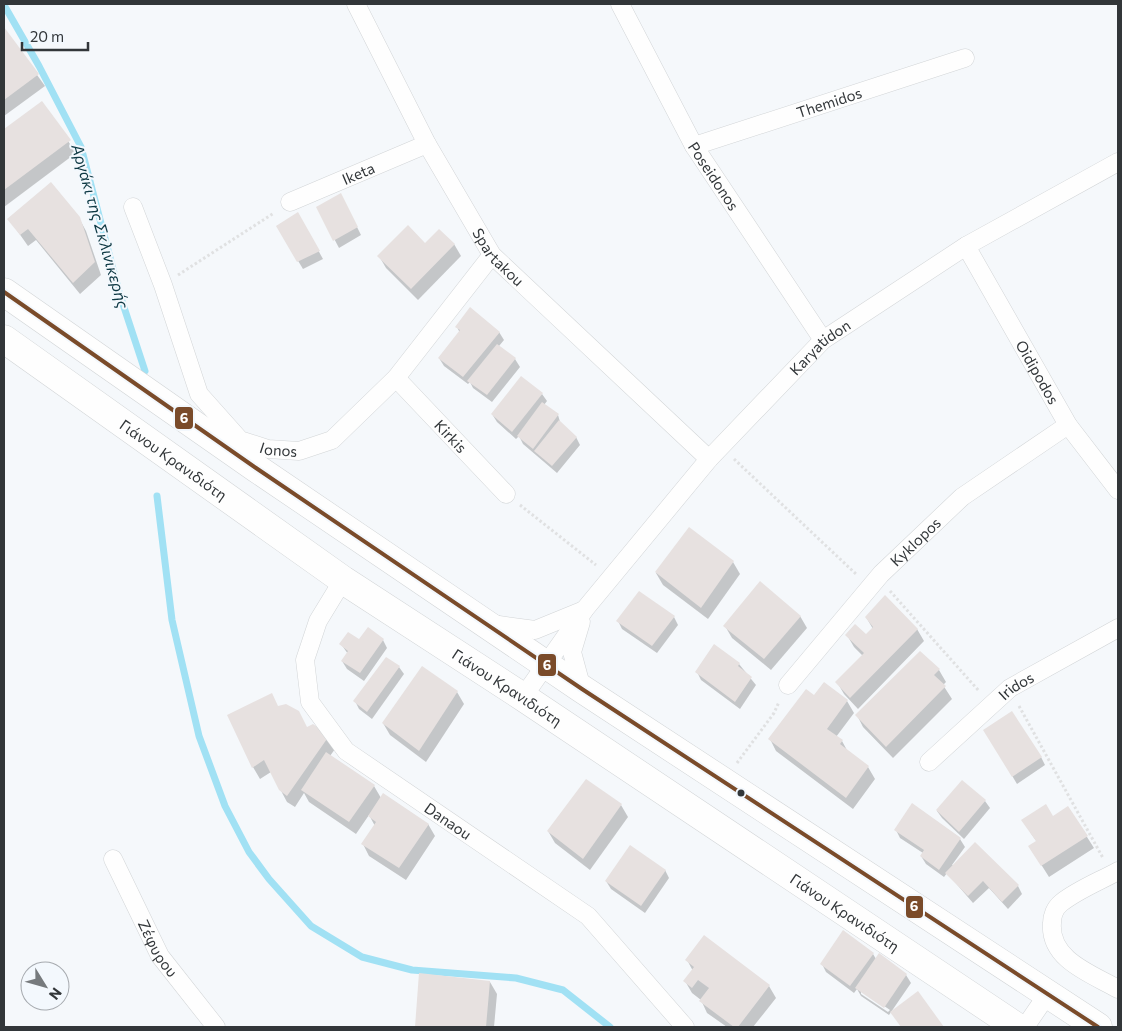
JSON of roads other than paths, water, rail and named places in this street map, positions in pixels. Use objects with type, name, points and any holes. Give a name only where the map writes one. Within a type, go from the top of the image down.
[{"type":"main road","points":[[4,292],[256,468],[582,689],[1098,1027]]},
{"type":"main road","name":"Γιάνου Κρανιδιότη","points":[[4,339],[343,580],[523,697],[1017,1027]]},
{"type":"street","name":"Spartakou","points":[[356,4],[426,144],[492,255],[715,453]]},
{"type":"street","name":"Poseidonos","points":[[620,4],[694,146],[823,340]]},
{"type":"street","name":"Themidos","points":[[694,146],[965,58]]},
{"type":"street","name":"Iketa","points":[[290,202],[426,144]]},
{"type":"street","name":"Karyatidon","points":[[523,697],[585,609],[715,453],[823,340],[966,246],[1118,162]]},
{"type":"street","name":"Ionos","points":[[133,207],[163,285],[199,394],[240,440],[268,449],[300,451],[332,440],[396,378],[492,255]]},
{"type":"street","name":"Oidipodos","points":[[966,246],[1068,425],[1117,487]]},
{"type":"street","name":"Kirkis","points":[[396,378],[506,494]]},
{"type":"street","name":"Kyklopos","points":[[788,684],[874,582],[962,497],[1068,425]]},
{"type":"street","name":"Danaou","points":[[343,580],[318,621],[305,660],[310,702],[346,751],[588,916],[685,1027]]},
{"type":"street","name":"Karyatidon","points":[[488,624],[535,630],[585,609]]},
{"type":"street","name":"Karyatidon","points":[[582,689],[572,652],[585,609]]},
{"type":"street","name":"Iridos","points":[[929,762],[1010,688],[1118,628]]},
{"type":"street","name":"Ζέφυρου","points":[[113,859],[160,956],[215,1027]]},
{"type":"street","points":[[1115,873],[1060,904],[1052,916],[1051,934],[1056,946],[1065,958],[1118,989]]},
{"type":"street","points":[[1025,1027],[1047,995]]},
{"type":"waterway","name":"Αργάκι της Σκλινικερής","points":[[4,5],[39,66],[81,147],[119,292],[145,371]]},
{"type":"waterway","name":"Αργάκι της Σκλινικερής","points":[[157,496],[172,620],[199,736],[225,806],[249,852],[269,879],[311,926],[362,957],[412,970],[516,978],[563,990],[610,1027]]}]
